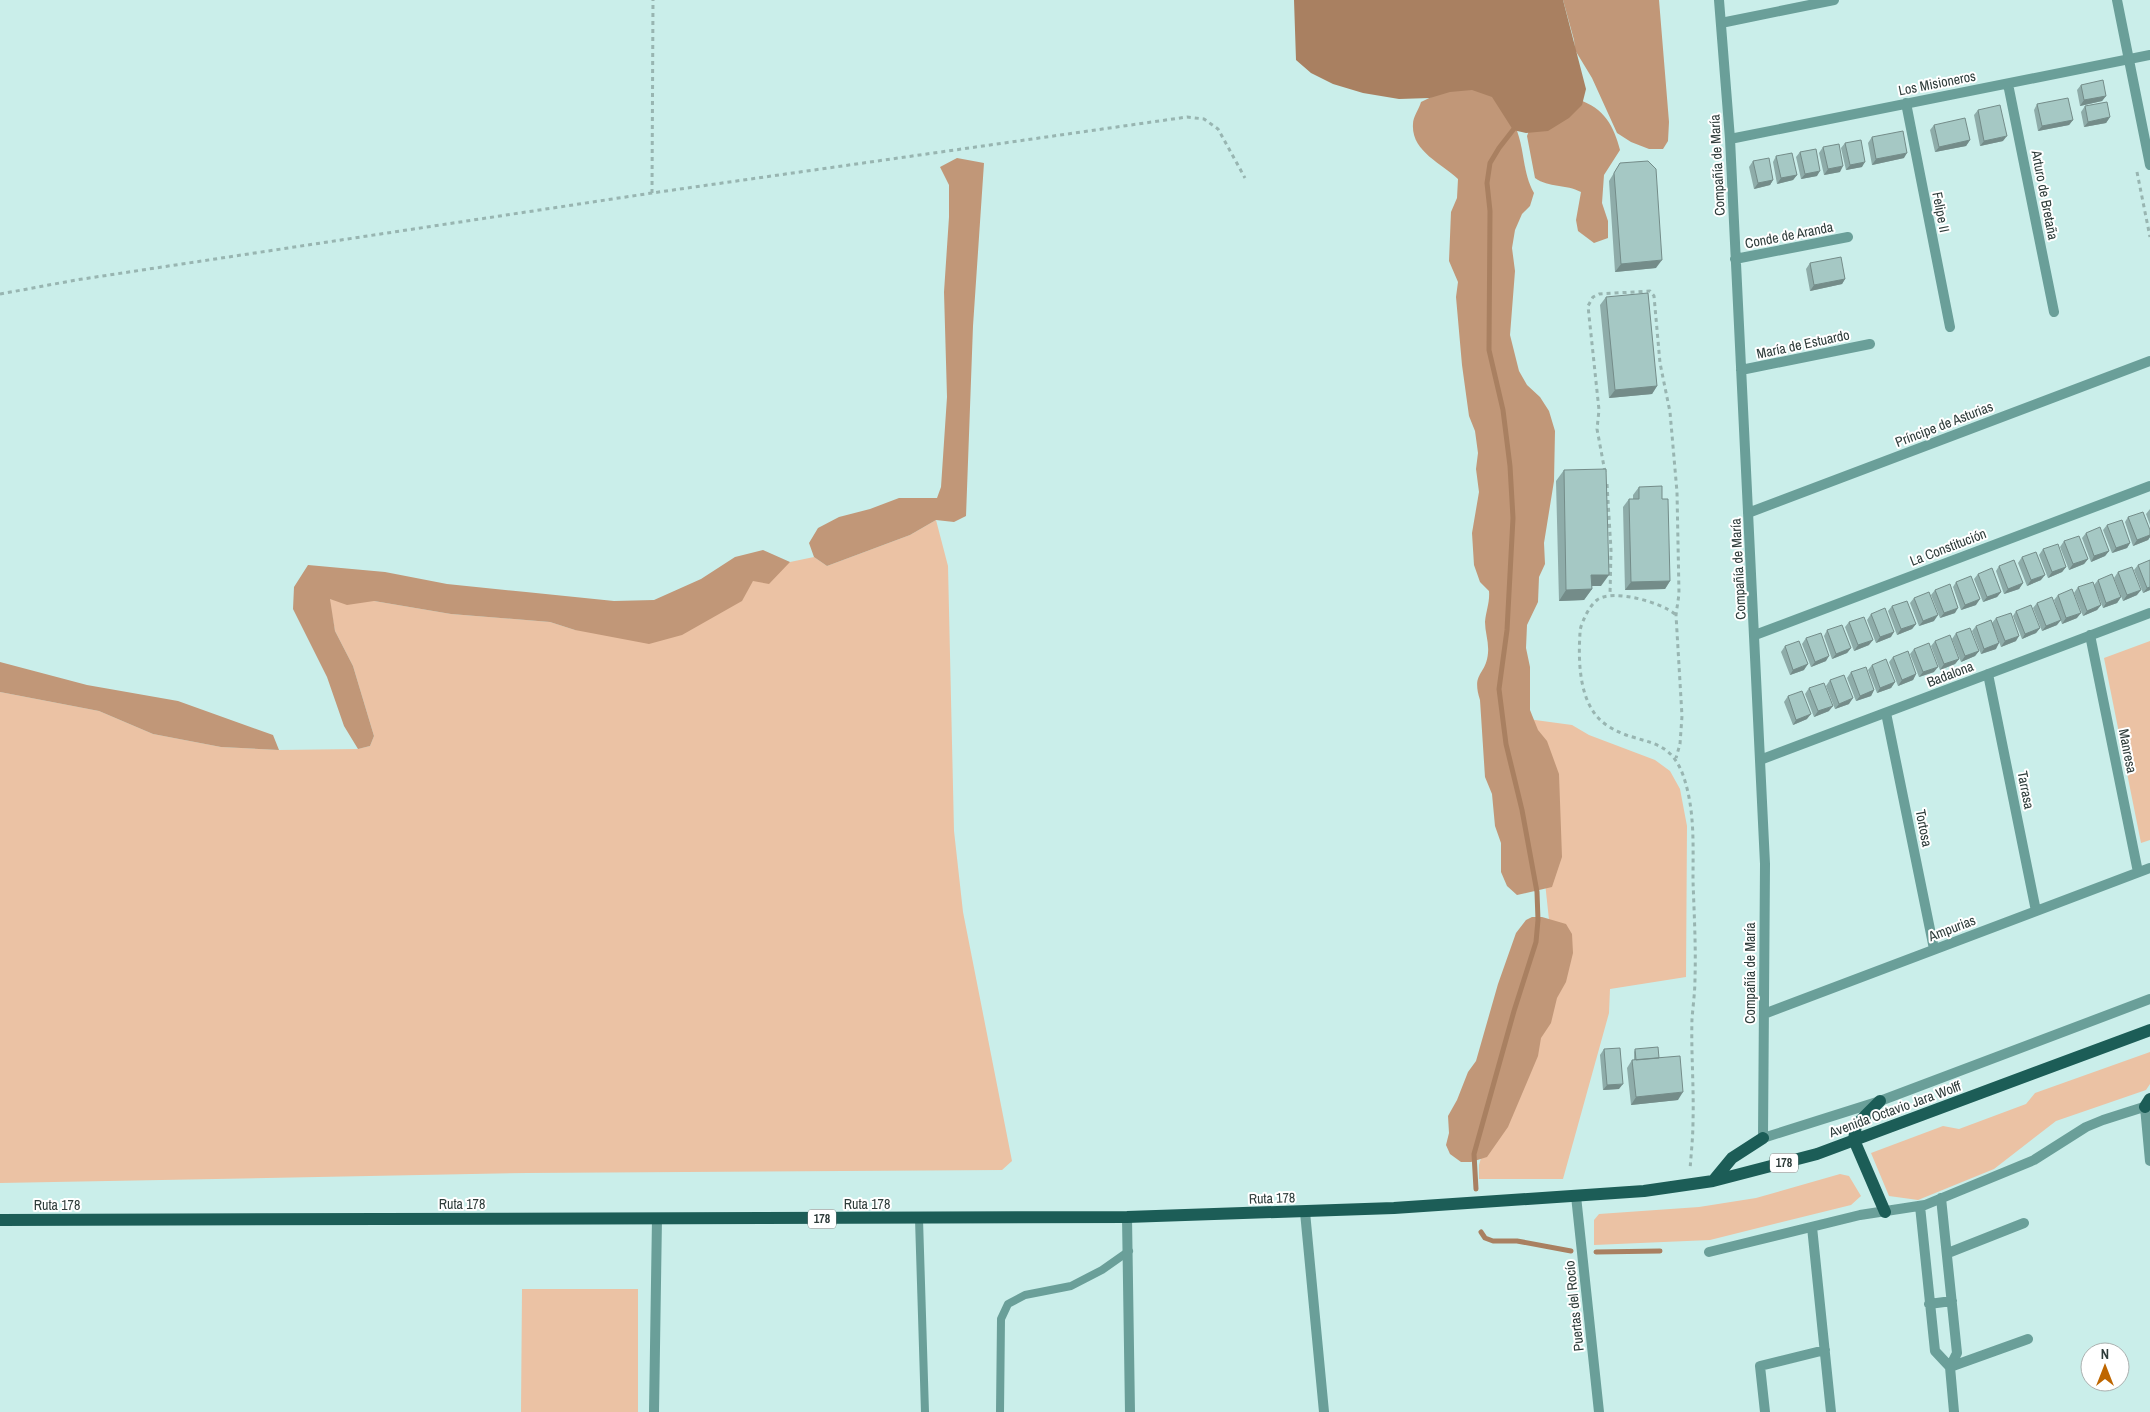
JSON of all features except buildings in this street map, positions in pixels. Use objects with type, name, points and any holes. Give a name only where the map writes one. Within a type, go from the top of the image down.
[{"type":"main road","name":"Avenida Octavio Jara Wolff","points":[[1644,1191],[1713,1181],[1817,1154],[2150,1030]]},
{"type":"main road","points":[[1880,1101],[1856,1125],[1854,1140],[1885,1212]]},
{"type":"main road","points":[[1713,1181],[1732,1158],[1763,1138]]},
{"type":"main road","name":"Ruta 178","points":[[0,1220],[1127,1218],[1305,1212],[1644,1191]]},
{"type":"street","name":"Compañía de María","points":[[1719,0],[1730,139],[1765,864],[1763,1138]]},
{"type":"street","points":[[1721,23],[1834,0]]},
{"type":"street","points":[[2117,0],[2150,165]]},
{"type":"street","name":"Los Misioneros","points":[[1730,139],[2150,55]]},
{"type":"street","name":"Arturo de Bretaña","points":[[2008,84],[2054,312]]},
{"type":"street","name":"Felipe II","points":[[1906,104],[1950,326]]},
{"type":"street","name":"Conde de Aranda","points":[[1736,259],[1848,237]]},
{"type":"street","name":"María de Estuardo","points":[[1741,370],[1870,344]]},
{"type":"street","name":"Príncipe de Asturias","points":[[1748,513],[2150,362]]},
{"type":"street","name":"La Constitución","points":[[1755,635],[2150,486]]},
{"type":"street","name":"Badalona","points":[[1760,760],[2150,613]]},
{"type":"street","name":"Manresa","points":[[2090,635],[2138,872]]},
{"type":"street","name":"Tarrasa","points":[[1988,674],[2036,911]]},
{"type":"street","name":"Tortosa","points":[[1886,713],[1934,949]]},
{"type":"street","name":"Ampurias","points":[[1764,1014],[2150,868]]},
{"type":"street","name":"Avenida Octavio Jara Wolff","points":[[1763,1138],[1880,1101],[2150,999]]},
{"type":"street","points":[[1709,1252],[1860,1214],[1920,1206],[2034,1160],[2086,1127],[2148,1104],[2150,1161]]},
{"type":"street","name":"Puertas del Rocío","points":[[1576,1196],[1598,1412]]},
{"type":"street","points":[[1941,1198],[1957,1353],[1950,1367],[1954,1412]]},
{"type":"street","points":[[1920,1206],[1935,1351],[1950,1367]]},
{"type":"street","points":[[1305,1212],[1324,1412]]},
{"type":"street","points":[[654,1412],[657,1218]]},
{"type":"street","points":[[1127,1218],[1130,1412]]},
{"type":"street","points":[[1948,1252],[2024,1223]]},
{"type":"street","points":[[1812,1227],[1831,1412]]},
{"type":"street","points":[[1930,1304],[1952,1302]]},
{"type":"street","points":[[1950,1367],[2028,1339]]},
{"type":"street","points":[[1765,1412],[1760,1366],[1825,1350]]},
{"type":"lane","points":[[919,1219],[924,1412]]},
{"type":"lane","points":[[1000,1412],[1001,1319],[1008,1304],[1026,1295],[1071,1286],[1102,1270],[1129,1251]]},
{"type":"path","points":[[652,193],[653,0]]},
{"type":"path","points":[[0,294],[76,280],[652,193],[1187,117],[1204,119],[1218,129],[1245,178]]},
{"type":"path","points":[[1605,472],[1597,428],[1599,410],[1588,306],[1593,297],[1599,294],[1650,291],[1654,296],[1660,363],[1670,412],[1675,472],[1679,554],[1679,594],[1676,615],[1682,716],[1680,744],[1676,758]]},
{"type":"path","points":[[1606,482],[1610,550],[1610,595]]},
{"type":"path","points":[[1676,615],[1660,605],[1636,599],[1610,595],[1597,600],[1587,612],[1580,630],[1581,675],[1587,699],[1595,715],[1608,726],[1667,750],[1676,758],[1690,797],[1693,826],[1695,978],[1692,1020],[1693,1123],[1689,1185]]},
{"type":"shaded area","points":[[1294,0],[1563,0],[1586,89],[1582,105],[1569,118],[1548,131],[1526,133],[1513,130],[1492,97],[1472,90],[1450,92],[1430,98],[1399,99],[1363,93],[1333,84],[1311,73],[1296,60]]},
{"type":"shaded area","points":[[1563,0],[1659,0],[1669,122],[1668,141],[1663,149],[1649,149],[1631,142],[1617,133],[1592,78],[1575,50]]},
{"type":"shaded area","points":[[1488,78],[1506,108],[1518,134],[1527,177],[1534,193],[1530,206],[1522,214],[1515,230],[1512,248],[1515,271],[1510,335],[1519,371],[1527,385],[1540,397],[1549,411],[1555,431],[1554,481],[1544,543],[1545,564],[1539,577],[1538,602],[1527,625],[1526,648],[1530,667],[1530,710],[1538,730],[1547,741],[1559,774],[1562,857],[1552,887],[1517,895],[1507,886],[1501,872],[1501,843],[1495,826],[1492,794],[1485,777],[1480,700],[1477,684],[1485,666],[1488,653],[1485,622],[1489,591],[1480,582],[1474,565],[1472,533],[1479,492],[1476,469],[1478,453],[1475,431],[1469,416],[1462,365],[1456,297],[1458,282],[1449,261],[1451,212],[1457,198],[1458,179],[1428,156],[1422,149],[1417,142],[1413,124],[1421,102],[1454,86]]},
{"type":"shaded area","points":[[1579,100],[1588,103],[1607,119],[1615,133],[1620,150],[1604,175],[1602,203],[1608,221],[1608,238],[1594,243],[1578,231],[1576,220],[1581,192],[1546,183],[1535,178],[1527,136],[1534,117]]},
{"type":"shaded area","points":[[957,158],[984,163],[973,326],[966,516],[954,522],[936,520],[910,535],[827,566],[814,557],[809,543],[818,528],[839,517],[870,509],[899,498],[937,498],[941,487],[947,397],[944,292],[949,185],[940,167]]},
{"type":"shaded area","points":[[936,520],[948,566],[954,831],[963,912],[1012,1161],[1002,1170],[527,1173],[0,1183],[0,692],[99,711],[153,734],[221,747],[279,750],[358,749],[370,746],[374,736],[353,666],[335,631],[329,599],[374,601],[451,614],[550,622],[575,630],[753,581],[790,562],[814,557],[827,566],[910,535]]},
{"type":"shaded area","points":[[763,550],[790,562],[769,584],[753,581],[742,601],[682,635],[649,644],[575,630],[550,622],[451,614],[374,601],[347,605],[330,599],[335,631],[353,666],[374,736],[370,746],[358,749],[344,726],[327,677],[293,609],[294,587],[308,565],[385,572],[447,584],[614,601],[654,600],[701,579],[735,557]]},
{"type":"shaded area","points":[[2150,641],[2150,840],[2141,843],[2104,658]]},
{"type":"shaded area","points":[[0,662],[87,685],[178,701],[273,735],[279,750],[221,747],[153,734],[99,711],[0,692]]},
{"type":"shaded area","points":[[1514,717],[1572,725],[1589,735],[1655,760],[1670,771],[1680,789],[1687,826],[1686,977],[1610,989],[1609,1013],[1563,1179],[1479,1179],[1479,1165],[1549,920],[1542,854]]},
{"type":"shaded area","points":[[1532,917],[1542,917],[1566,924],[1572,934],[1573,953],[1566,982],[1557,998],[1551,1023],[1541,1038],[1538,1056],[1508,1127],[1487,1157],[1471,1162],[1461,1162],[1450,1154],[1446,1145],[1449,1133],[1448,1116],[1457,1100],[1468,1072],[1476,1061],[1498,984],[1516,933],[1526,920]]},
{"type":"shaded area","points":[[2150,1052],[2150,1084],[2146,1090],[2056,1121],[1994,1169],[1918,1200],[1889,1196],[1871,1153],[1943,1126],[1959,1129],[2026,1104],[2035,1093]]},
{"type":"shaded area","points":[[1840,1174],[1849,1176],[1861,1196],[1851,1205],[1710,1240],[1594,1245],[1594,1220],[1599,1214],[1699,1207],[1756,1198]]},
{"type":"shaded area","points":[[522,1289],[638,1289],[638,1412],[521,1412]]},
{"type":"waterway","points":[[1476,1189],[1474,1154],[1514,1011],[1536,942],[1538,920],[1537,892],[1522,810],[1506,744],[1499,689],[1507,630],[1513,518],[1510,466],[1503,410],[1489,350],[1490,211],[1487,183],[1490,163],[1513,130]]},
{"type":"waterway","points":[[1481,1232],[1485,1238],[1493,1241],[1517,1241],[1571,1251]]},
{"type":"waterway","points":[[1596,1252],[1660,1251]]}]
